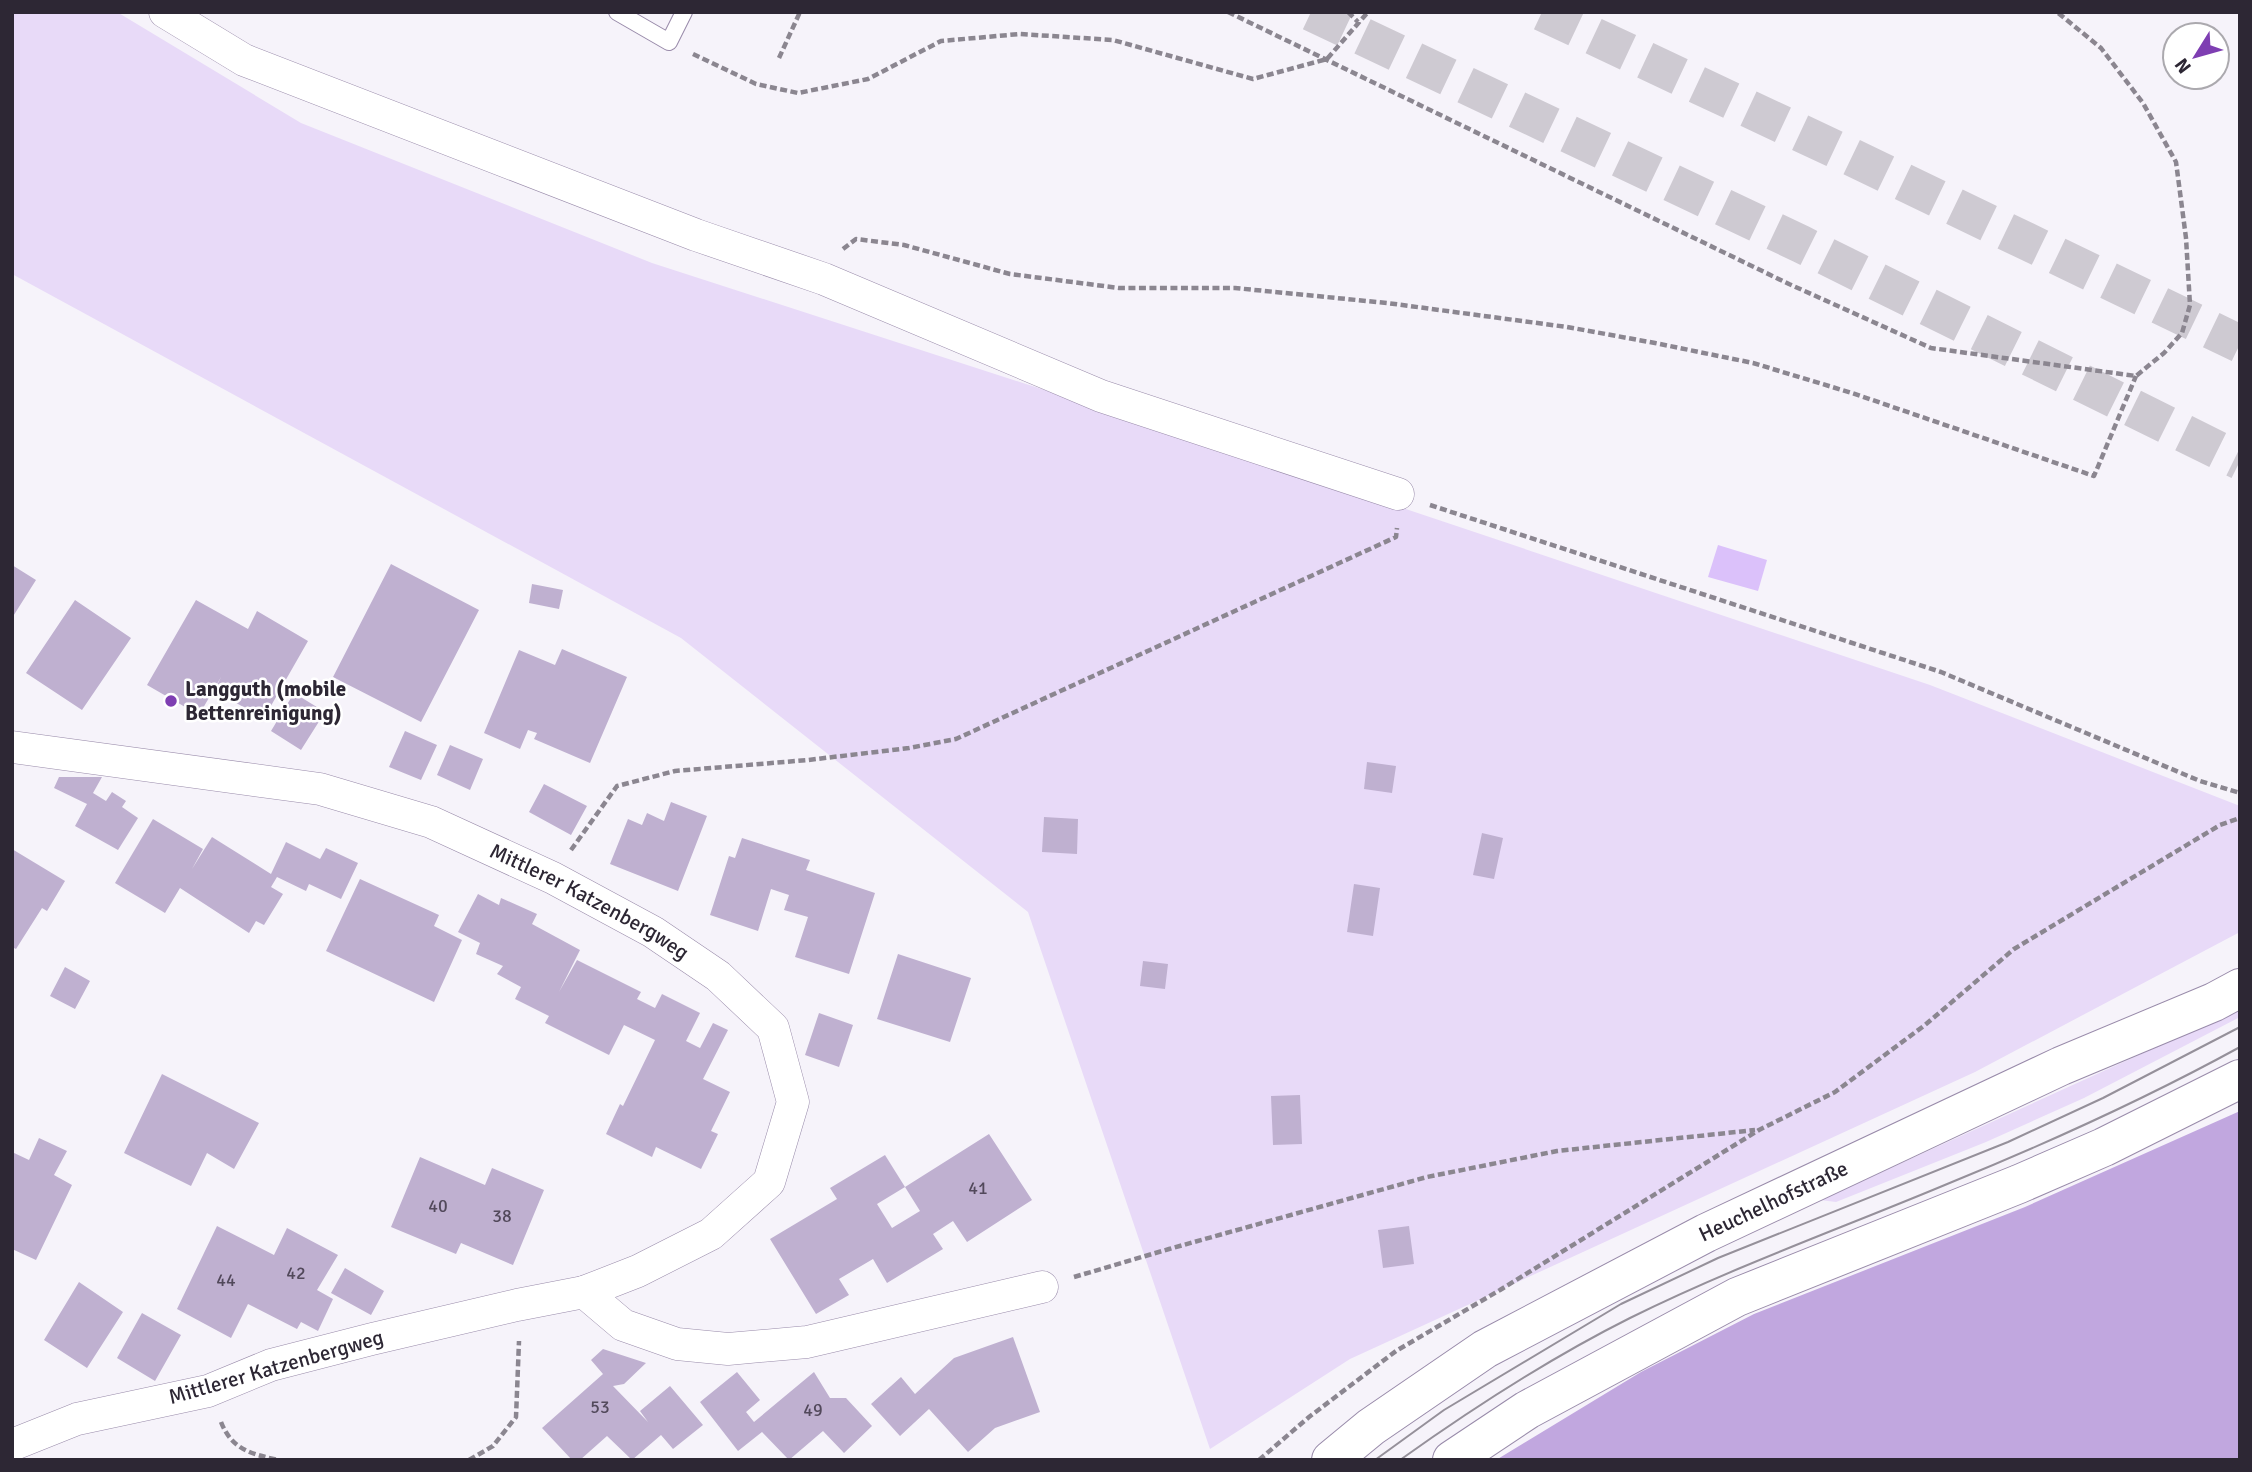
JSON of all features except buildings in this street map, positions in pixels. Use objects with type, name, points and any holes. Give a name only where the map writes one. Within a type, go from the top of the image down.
[{"type":"main road","name":"Heuchelhofstraße","points":[[1331,1460],[1371,1427],[1485,1349],[1706,1233],[2038,1077],[2214,1002],[2240,988]]},
{"type":"main road","points":[[1452,1460],[1527,1409],[1737,1297],[2104,1147],[2240,1079]]},
{"type":"street","points":[[165,12],[244,60],[696,235],[824,279],[1101,396],[1398,494]]},
{"type":"street","name":"Mittlerer Katzenbergweg","points":[[12,747],[320,789],[431,822],[553,878],[653,932],[718,976],[773,1028],[793,1102],[769,1182],[711,1234],[638,1271],[584,1292],[517,1305],[271,1365],[208,1391],[77,1419],[12,1445]]},
{"type":"street","points":[[584,1292],[622,1325],[677,1344],[728,1349],[807,1342],[1042,1287]]},
{"type":"lane","points":[[617,12],[669,42],[684,12]]},
{"type":"path","points":[[779,58],[800,12]]},
{"type":"path","points":[[1228,12],[1789,284],[1931,348],[2136,376]]},
{"type":"path","points":[[1348,12],[1358,22]]},
{"type":"path","points":[[669,42],[756,84],[798,93],[868,79],[942,41],[1020,34],[1112,40],[1253,79],[1327,59],[1368,12]]},
{"type":"path","points":[[824,279],[838,253],[856,239],[904,244],[1010,274],[1119,288],[1235,288],[1387,303],[1567,327],[1753,363],[1935,420],[2094,476],[2136,376],[2164,353],[2182,333],[2189,305],[2186,238],[2176,162],[2143,103],[2101,48],[2057,12]]},
{"type":"path","points":[[553,878],[617,786],[674,771],[808,760],[909,748],[956,739],[1396,537],[1398,494],[1941,672],[2200,781],[2240,793]]},
{"type":"path","points":[[1259,1460],[1309,1417],[1396,1352],[1759,1130],[1835,1092],[1925,1025],[2014,949],[2220,825],[2240,818]]},
{"type":"path","points":[[1042,1287],[1427,1177],[1557,1151],[1759,1130]]},
{"type":"path","points":[[469,1460],[494,1446],[516,1417],[519,1349],[517,1305]]},
{"type":"path","points":[[208,1391],[225,1433],[249,1454],[278,1460]]},
{"type":"shaded area","points":[[12,12],[117,12],[301,123],[652,263],[1236,452],[1930,685],[2240,806],[2240,932],[1975,1072],[1350,1359],[1210,1449],[1028,912],[681,638],[12,274]]},
{"type":"shaded area","points":[[1718,545],[1767,560],[1758,591],[1708,577]]},
{"type":"shaded area","points":[[2240,1009],[2240,1017],[2084,1098],[1986,1142],[1836,1202],[1820,1200]]},
{"type":"shaded area","points":[[2240,1111],[2240,1460],[1496,1460],[1641,1372],[1754,1314],[2025,1207]]},
{"type":"tunnel","points":[[1311,12],[1801,244],[2240,461]]},
{"type":"tunnel","points":[[1542,12],[2240,344]]},
{"type":"tram line","points":[[1375,1460],[1444,1410],[1621,1304],[1718,1258],[2008,1142],[2103,1098],[2240,1027]]},
{"type":"tram line","points":[[1400,1460],[1512,1384],[1630,1318],[1750,1264],[2062,1135],[2134,1102],[2240,1047]]},
{"type":"place","name":"Langguth (mobile Bettenreinigung)","points":[[171,701]]}]
